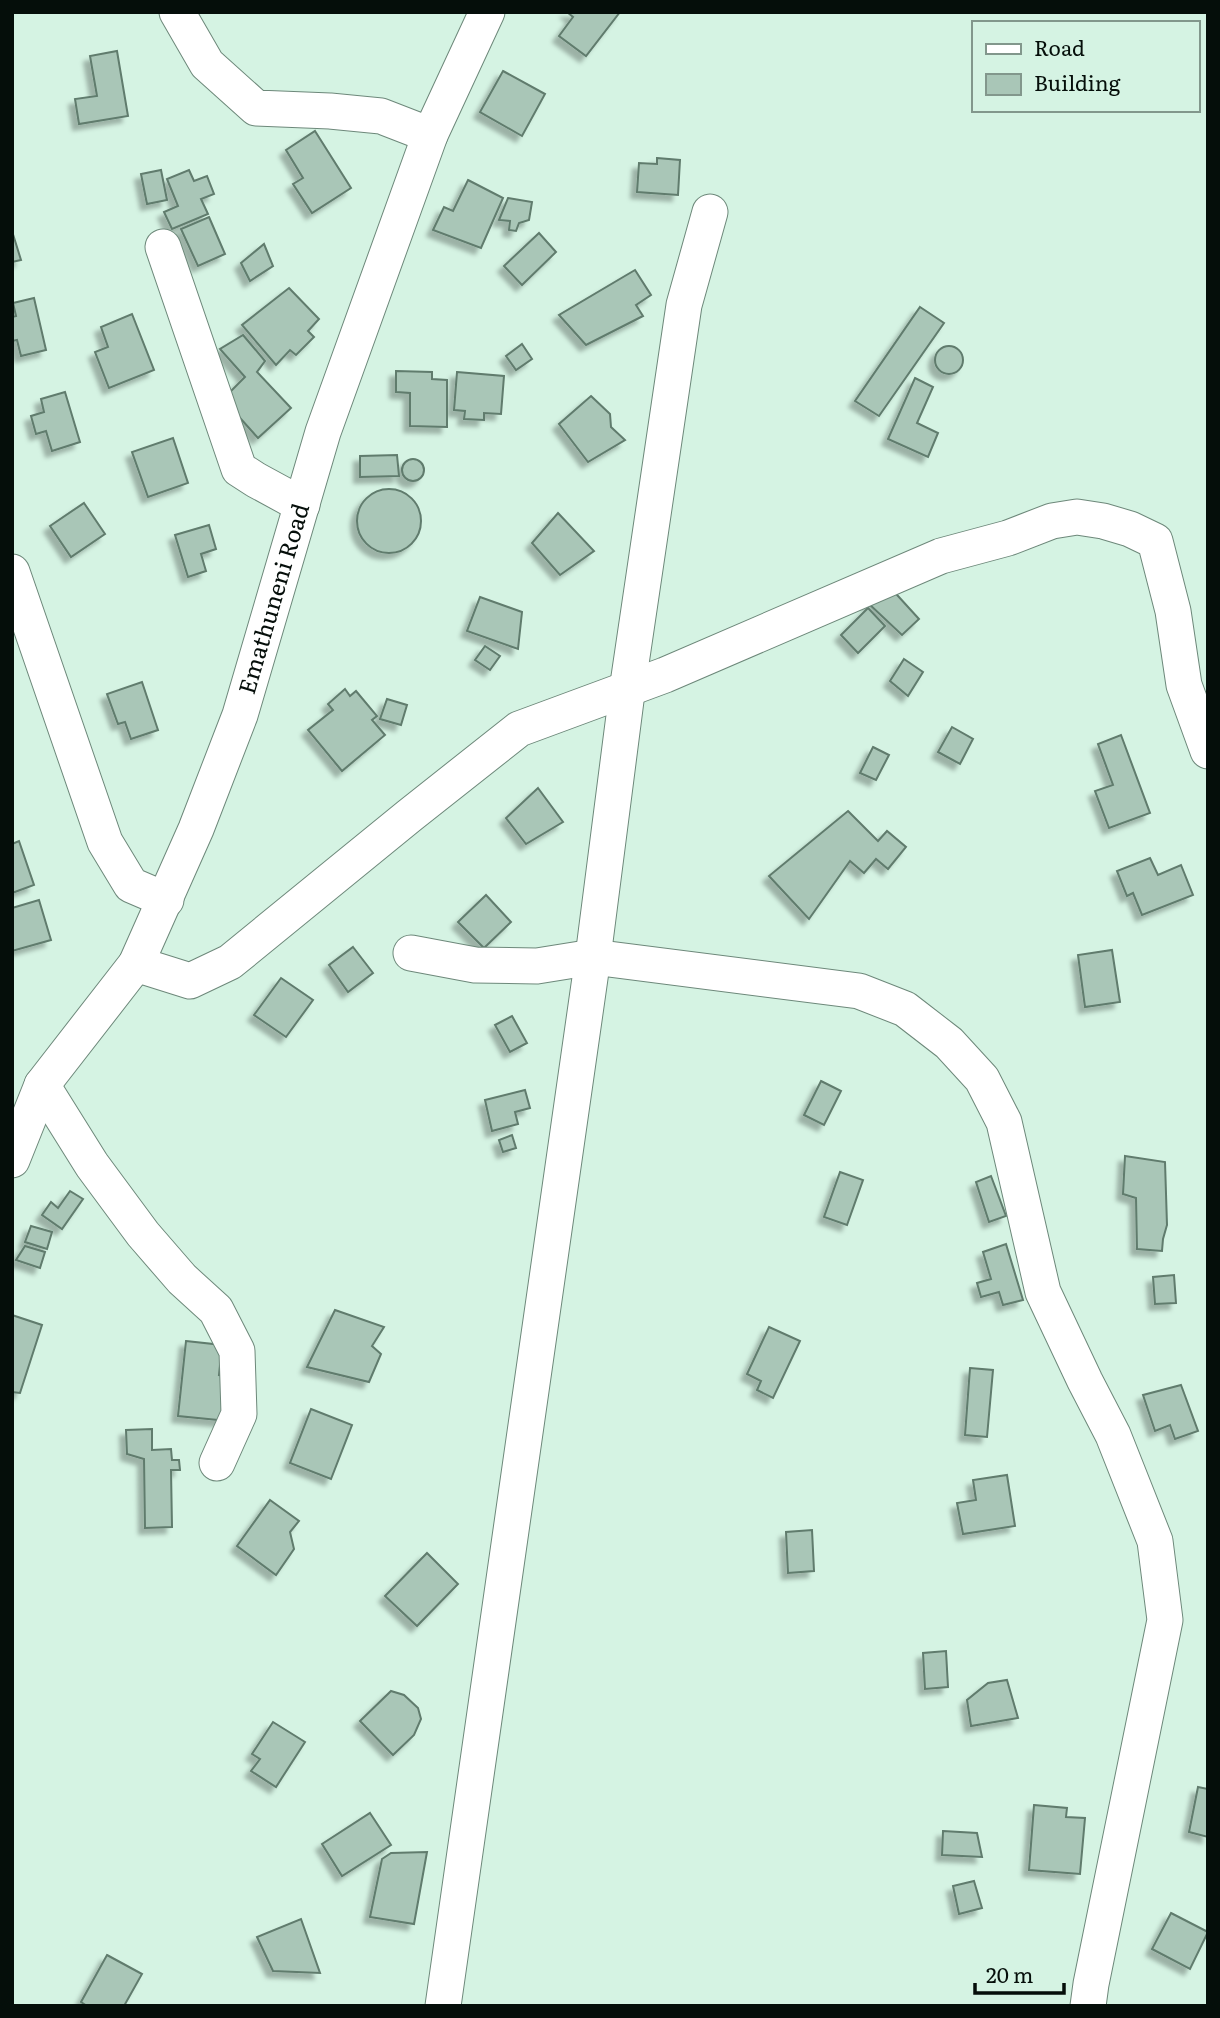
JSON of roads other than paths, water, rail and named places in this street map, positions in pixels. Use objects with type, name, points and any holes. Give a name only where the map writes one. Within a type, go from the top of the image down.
[{"type":"street","points":[[177,12],[207,64],[256,108],[381,116],[430,135]]},
{"type":"street","name":"Emathuneni Road","points":[[16,1151],[27,1086],[136,964],[196,830],[240,715],[323,432],[430,135],[487,12]]},
{"type":"street","points":[[443,2006],[684,305],[710,212]]},
{"type":"street","points":[[163,247],[239,469],[302,505]]},
{"type":"street","points":[[136,964],[190,981],[230,962],[519,729],[628,690],[941,556],[1008,538],[1052,521],[1077,517],[1130,529],[1155,541],[1172,611],[1184,685],[1208,751]]},
{"type":"street","points":[[12,572],[105,842],[131,885],[166,900]]},
{"type":"street","points":[[411,953],[475,965],[537,966],[593,957],[859,991],[905,1009],[948,1043],[982,1079],[1004,1122],[1043,1292],[1113,1435],[1155,1541],[1165,1620],[1088,2006]]},
{"type":"street","points":[[27,1086],[159,1252],[182,1279],[216,1310],[237,1351],[239,1414],[217,1463]]}]
